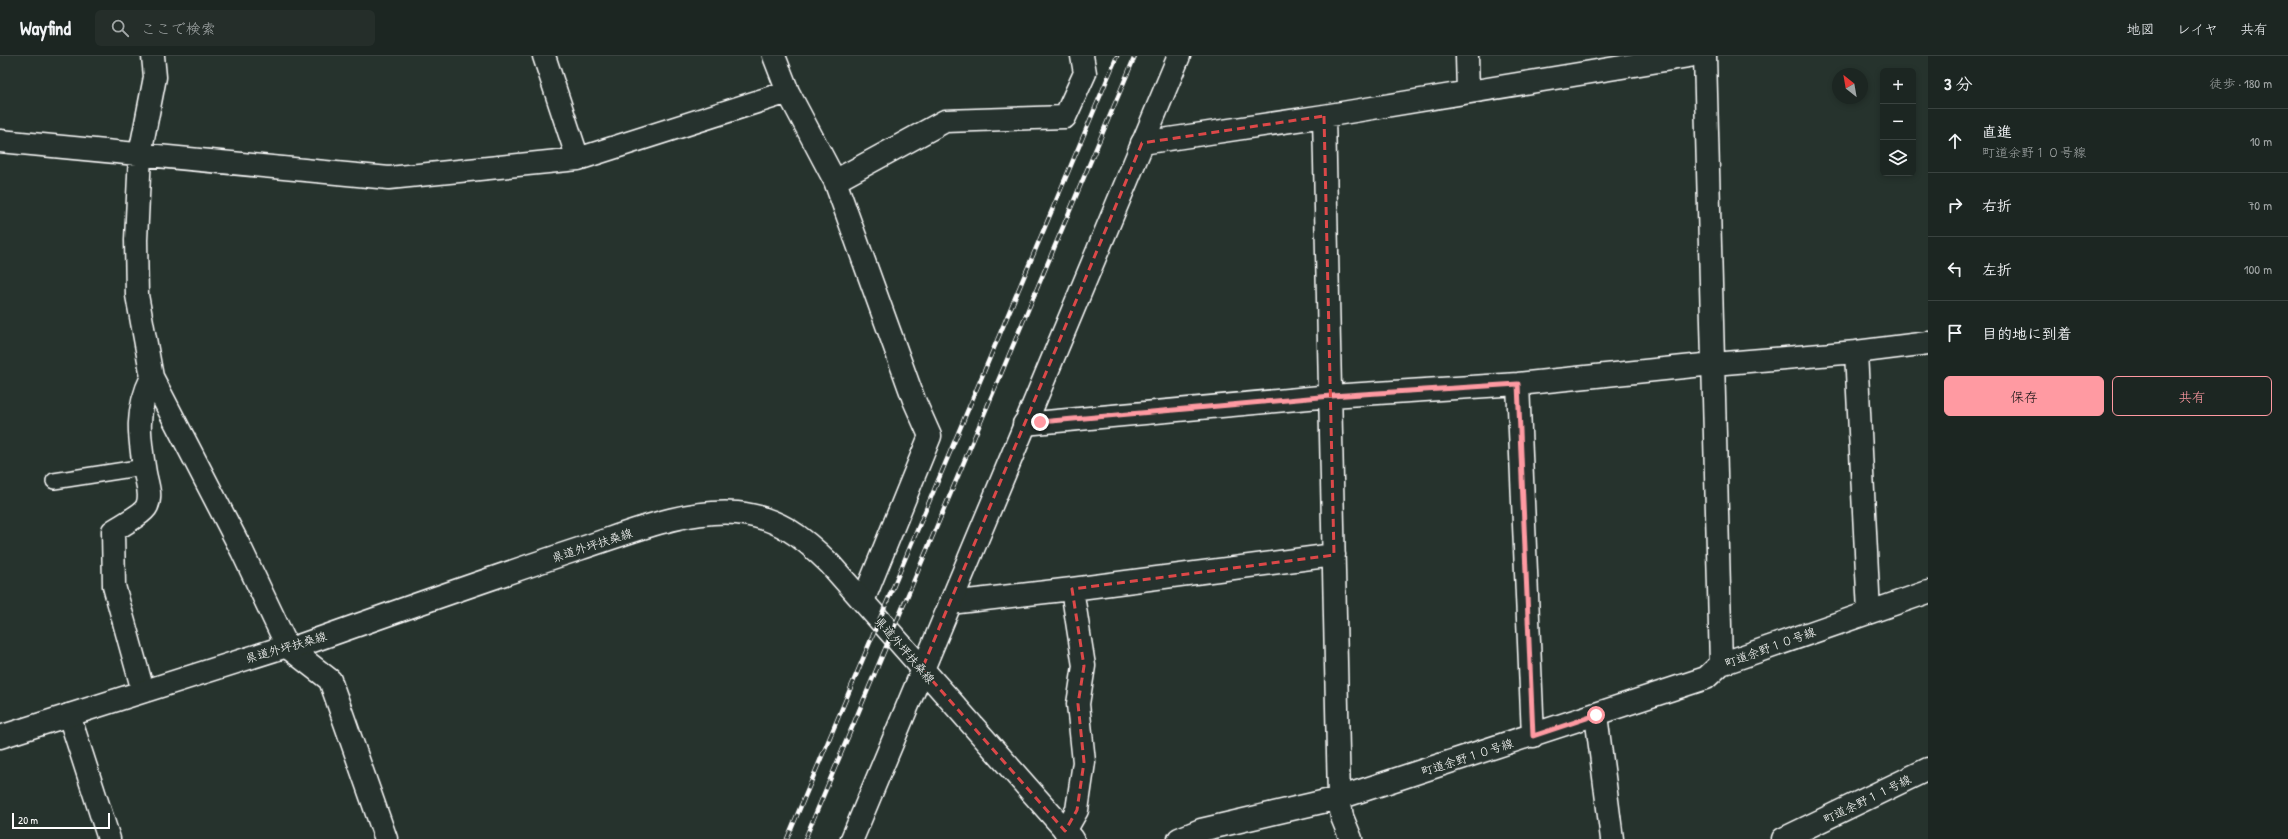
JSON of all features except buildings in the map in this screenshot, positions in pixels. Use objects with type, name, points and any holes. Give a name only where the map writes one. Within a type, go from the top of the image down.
[{"type":"street","points":[[153,56],[155,77],[140,154],[136,240],[137,296],[152,377],[242,551],[289,647],[330,680],[386,839]]},
{"type":"street","points":[[544,56],[578,159]]},
{"type":"street","points":[[774,56],[788,92],[835,182],[914,400],[930,436],[863,602]]},
{"type":"street","points":[[835,182],[945,121],[1065,117],[1085,73],[1082,56]]},
{"type":"street","points":[[852,839],[1024,424],[1179,56]]},
{"type":"street","points":[[1467,56],[1468,92]]},
{"type":"street","points":[[1142,143],[1324,116],[1689,56]]},
{"type":"street","points":[[1704,56],[1721,664]]},
{"type":"street","points":[[0,141],[389,178],[578,159],[788,92]]},
{"type":"street","points":[[1324,116],[1340,798],[1342,816],[1352,839]]},
{"type":"street","points":[[1024,424],[1331,396],[1518,384],[1713,364],[1856,352],[1928,343]]},
{"type":"street","points":[[1856,352],[1869,612]]},
{"type":"street","points":[[143,691],[114,586],[113,531],[147,507],[150,497],[144,468],[139,417],[143,394],[152,377]]},
{"type":"street","points":[[1518,384],[1533,736]]},
{"type":"street","name":"県道外坪扶桑線","points":[[0,736],[289,647],[657,524],[712,513],[738,514],[761,518],[786,528],[807,541],[863,602],[1069,835]]},
{"type":"street","points":[[950,603],[1072,589],[1334,555]]},
{"type":"street","points":[[1069,835],[1077,810],[1084,762],[1078,704],[1084,666],[1072,589]]},
{"type":"street","name":"町道余野１０号線","points":[[1179,839],[1201,830],[1340,798],[1533,736],[1706,678],[1721,664],[1928,592]]},
{"type":"street","points":[[69,715],[109,839]]},
{"type":"street","points":[[1596,715],[1612,839]]},
{"type":"street","name":"町道余野１１号線","points":[[1784,839],[1928,769]]},
{"type":"lane","points":[[54,481],[144,468]]},
{"type":"highlighted area","points":[[1324,116],[1334,555],[1072,589],[1084,666],[1078,704],[1084,762],[1077,810],[1065,831],[922,669],[1142,143]]},
{"type":"railway","points":[[787,839],[1117,56]]},
{"type":"railway","points":[[805,839],[1135,56]]},
{"type":"route","points":[[1040,422],[1331,396],[1518,384],[1533,736],[1596,715]]}]
